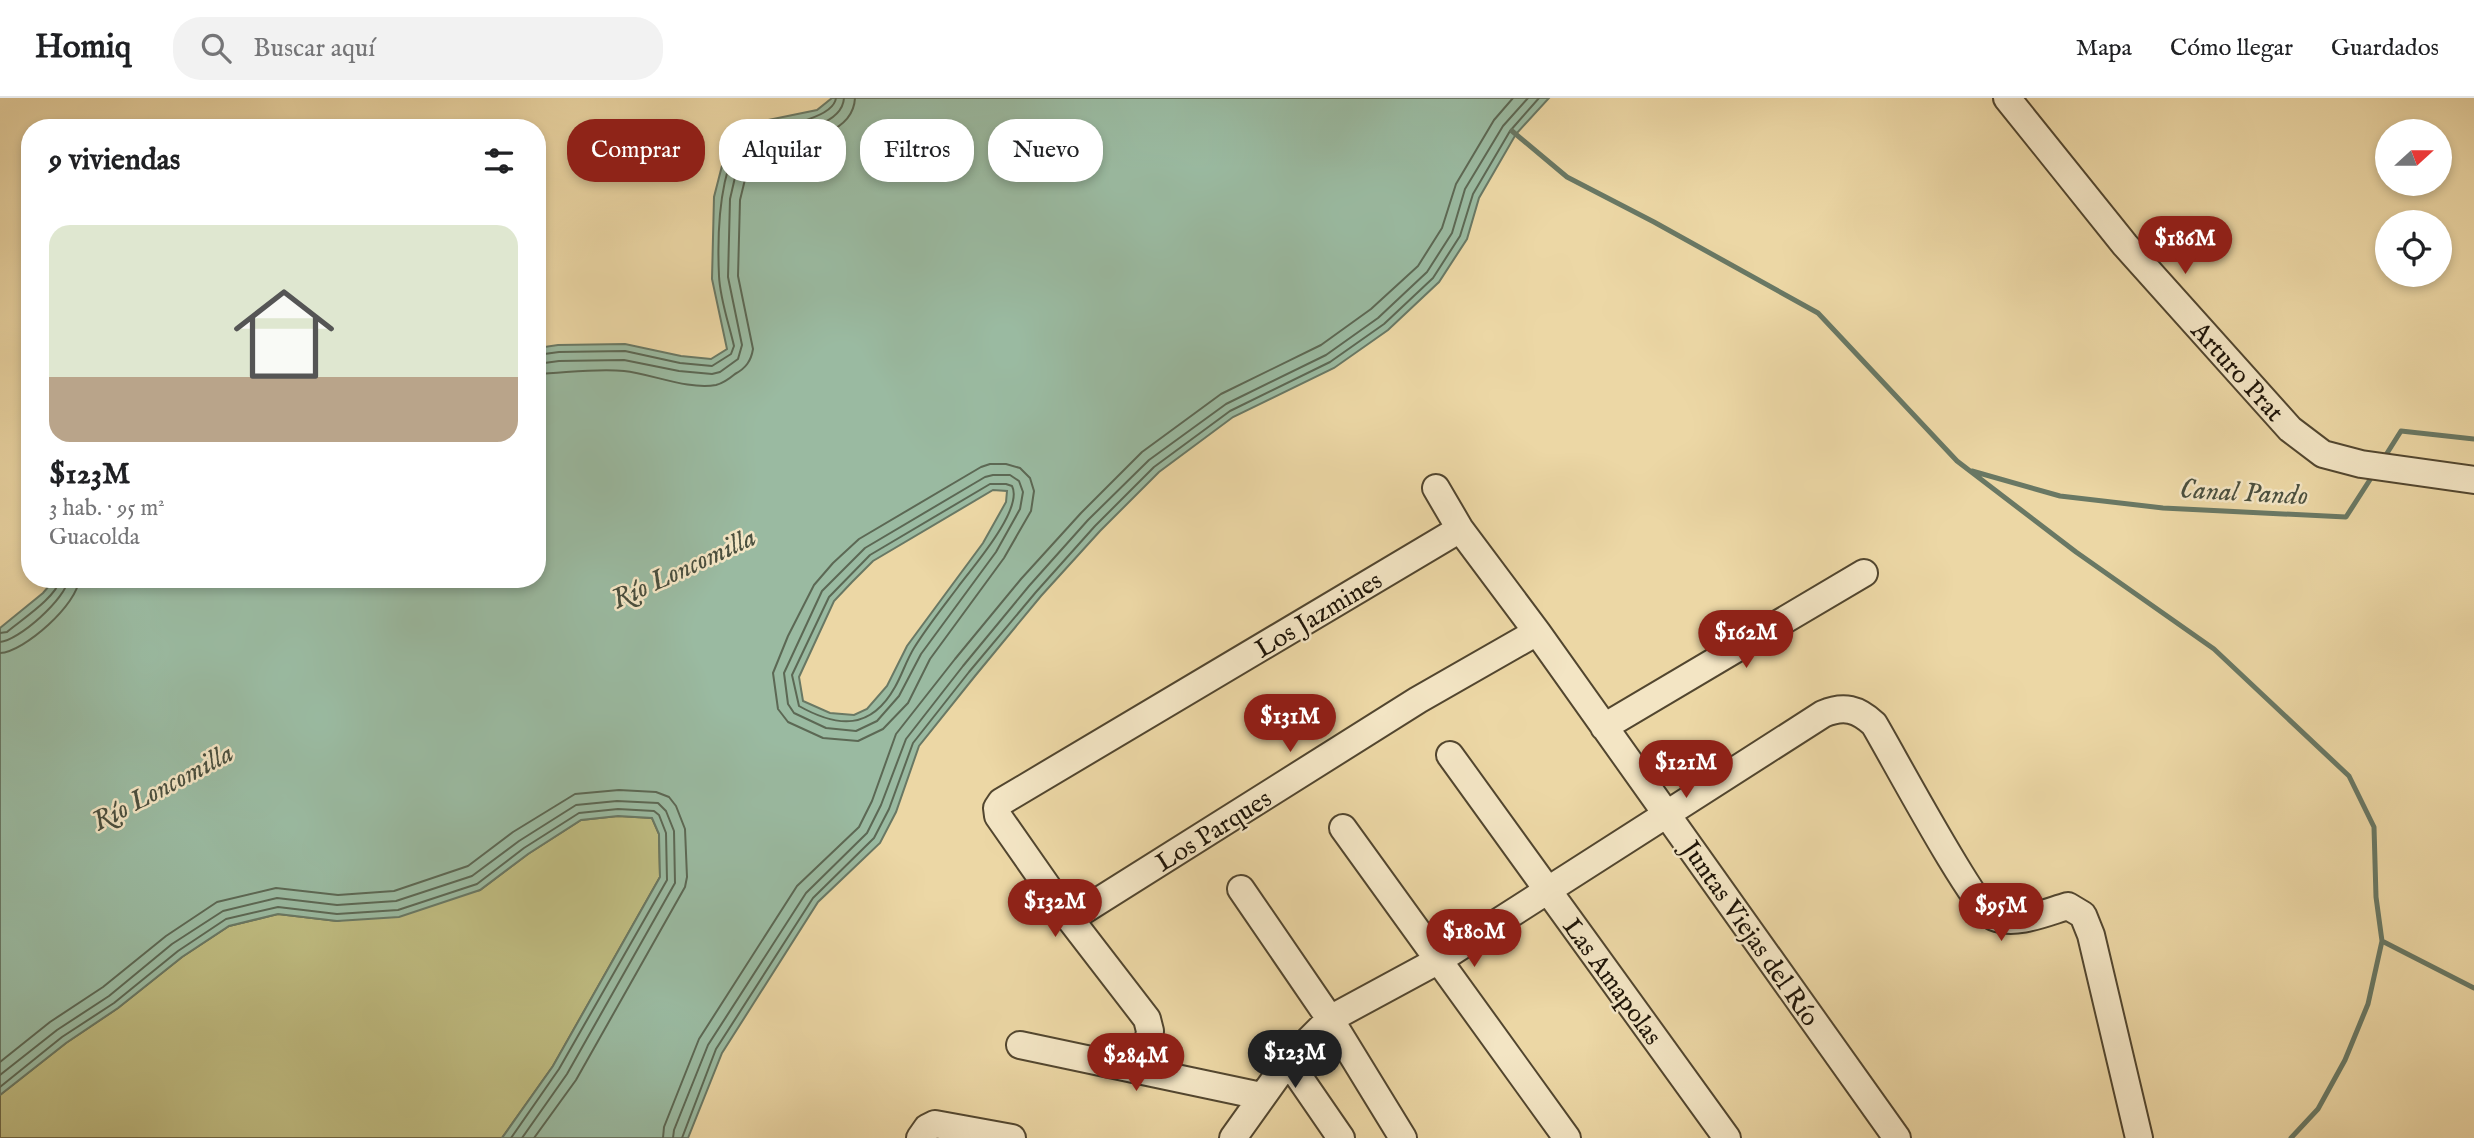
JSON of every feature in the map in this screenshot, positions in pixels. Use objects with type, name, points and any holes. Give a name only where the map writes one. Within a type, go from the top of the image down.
[{"type":"street","name":"Arturo Prat","points":[[2007,98],[2125,245],[2290,429],[2323,454],[2361,464],[2474,480]]},
{"type":"street","name":"Juntas Viejas del Río","points":[[1436,488],[1460,529],[1537,632],[1897,1138]]},
{"type":"street","name":"Los Jazmines","points":[[1070,919],[998,816],[997,808],[1002,802],[1460,529]]},
{"type":"street","points":[[1604,727],[1864,573]]},
{"type":"street","name":"Los Parques","points":[[1070,919],[1418,700],[1537,632]]},
{"type":"street","points":[[1233,1138],[1288,1061],[1329,1019],[1439,960],[1823,714],[1833,709],[1854,709],[1874,724],[1964,881],[1985,911],[1994,917],[2019,919],[2068,906],[2083,915],[2091,935],[2139,1138]]},
{"type":"street","name":"Las Amapolas","points":[[1450,755],[1727,1138]]},
{"type":"street","points":[[1343,828],[1567,1138]]},
{"type":"street","points":[[1241,889],[1329,1019],[1403,1138]]},
{"type":"street","points":[[1070,919],[1147,1019],[1150,1031],[1143,1071]]},
{"type":"street","points":[[1020,1045],[1261,1096]]},
{"type":"street","points":[[1288,1061],[1341,1138]]},
{"type":"street","points":[[931,1132],[1012,1138]]},
{"type":"shaded area","points":[[618,816],[652,818],[659,834],[660,877],[553,1066],[502,1138],[0,1138],[0,1095],[182,957],[229,926],[278,914],[337,921],[480,890],[528,854],[581,820]]},
{"type":"water","name":"Río Loncomilla","points":[[832,98],[1549,98],[1516,134],[1479,198],[1467,239],[1439,282],[1388,330],[1334,368],[1233,417],[1159,472],[1041,596],[919,746],[896,812],[880,843],[818,902],[722,1053],[688,1138],[502,1138],[553,1066],[660,877],[659,834],[652,818],[618,816],[581,820],[528,854],[480,890],[399,917],[337,921],[278,914],[229,926],[182,957],[0,1095],[0,628],[47,588],[546,588],[546,347],[625,344],[681,356],[711,359],[727,349],[712,279],[714,197],[719,177],[719,182],[846,182],[846,119],[773,119],[817,110]],"holes":[[[993,490],[1007,491],[1006,502],[983,543],[907,646],[887,686],[867,709],[854,715],[830,713],[803,701],[799,677],[834,601],[873,561]]]},
{"type":"waterway","points":[[1512,131],[1567,177],[1818,313],[1957,461],[2076,552],[2214,649],[2349,776],[2374,827],[2376,897],[2382,941],[2368,1004],[2345,1060],[2318,1109],[2291,1138]]},
{"type":"waterway","name":"Canal Pando","points":[[2384,458],[2401,431],[2474,439]]},
{"type":"waterway","name":"Canal Pando","points":[[1972,471],[2060,496],[2163,508],[2346,517],[2373,475]]},
{"type":"waterway","points":[[2382,941],[2474,988]]}]
